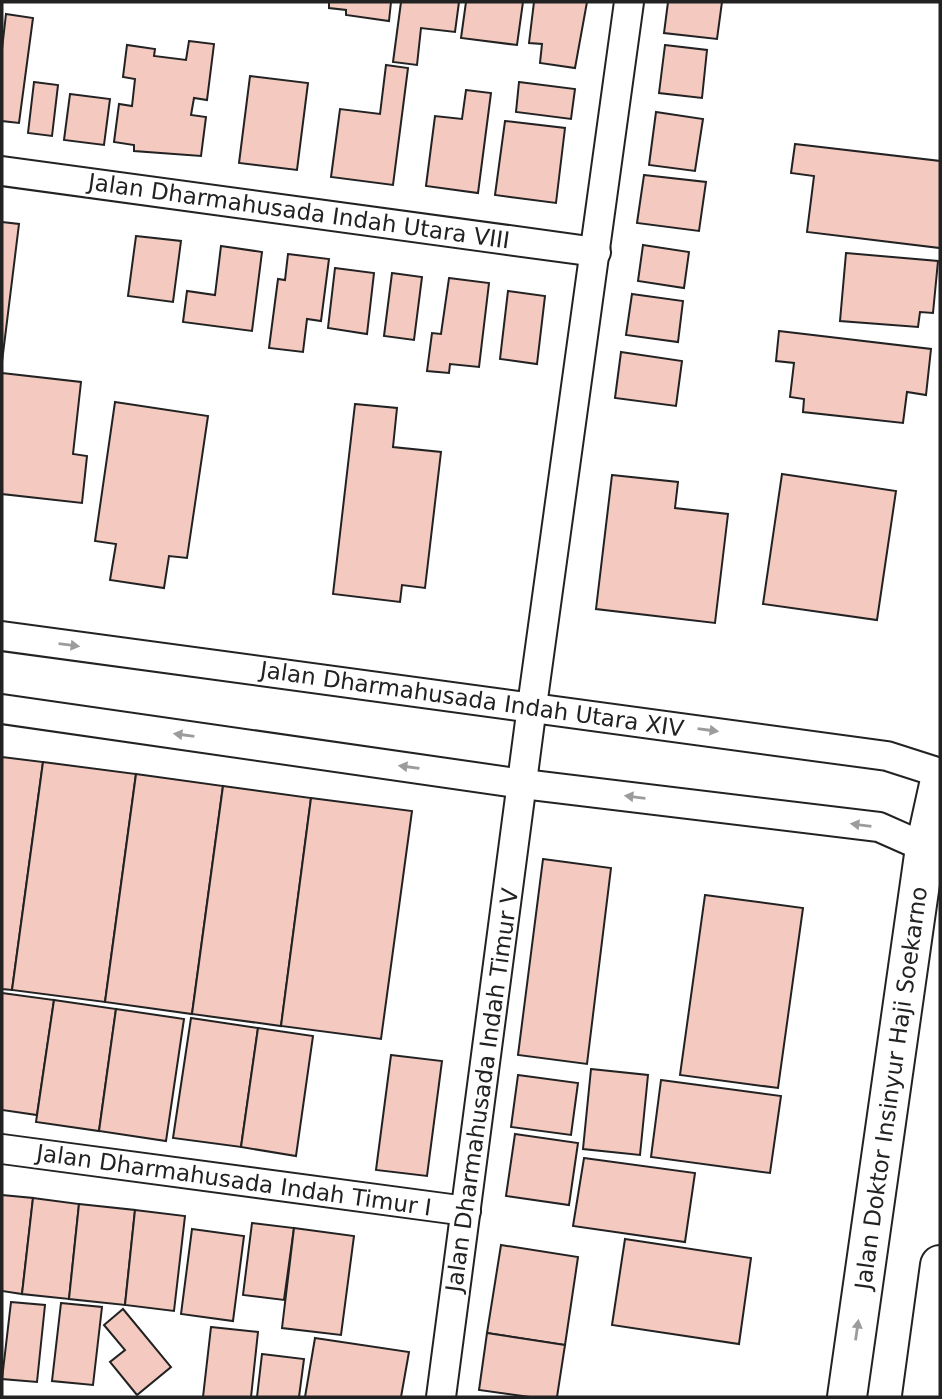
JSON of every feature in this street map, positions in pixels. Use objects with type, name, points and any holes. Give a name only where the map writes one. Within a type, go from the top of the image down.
[{"type":"main road","name":"Jalan Doktor Insinyur Haji Soekarno","points":[[847,1397],[932,851],[940,780]]},
{"type":"main road","points":[[922,1397],[935,1340],[940,1265]]},
{"type":"street","name":"Jalan Dharmahusada Indah Timur V","points":[[441,1397],[532,706],[629,2]]},
{"type":"street","name":"Jalan Dharmahusada Indah Utara VIII","points":[[2,171],[596,252]]},
{"type":"street","name":"Jalan Dharmahusada Indah Utara XIV","points":[[2,636],[887,755],[940,773]]},
{"type":"street","points":[[2,709],[523,783],[879,827],[932,851]]},
{"type":"street","name":"Jalan Dharmahusada Indah Timur I","points":[[2,1149],[466,1211]]},
{"type":"building","points":[[329,2],[391,2],[389,21],[346,15],[346,10],[329,8]]},
{"type":"building","points":[[401,2],[459,2],[455,32],[421,28],[417,65],[393,62]]},
{"type":"building","points":[[466,2],[523,2],[517,45],[461,38]]},
{"type":"building","points":[[534,2],[587,2],[575,68],[540,63],[542,44],[529,43]]},
{"type":"building","points":[[668,2],[722,2],[717,39],[664,33]]},
{"type":"building","points":[[6,14],[33,18],[19,123],[2,121],[2,49]]},
{"type":"building","points":[[189,41],[214,44],[207,100],[194,98],[191,115],[206,117],[201,156],[134,151],[134,145],[114,142],[119,104],[132,106],[135,79],[123,77],[127,45],[155,49],[154,56],[186,60]]},
{"type":"building","points":[[665,45],[707,50],[702,98],[659,93]]},
{"type":"building","points":[[386,65],[408,68],[393,185],[331,177],[340,109],[380,114]]},
{"type":"building","points":[[250,76],[308,83],[297,170],[239,163]]},
{"type":"building","points":[[34,82],[58,85],[52,136],[28,133]]},
{"type":"building","points":[[519,82],[575,89],[571,119],[516,112]]},
{"type":"building","points":[[466,90],[491,93],[478,193],[426,186],[435,116],[462,119]]},
{"type":"building","points":[[70,94],[110,99],[104,145],[64,140]]},
{"type":"building","points":[[656,112],[703,119],[695,171],[649,165]]},
{"type":"building","points":[[505,121],[565,128],[556,203],[495,195]]},
{"type":"building","points":[[795,144],[940,161],[940,248],[807,232],[814,176],[791,173]]},
{"type":"building","points":[[644,175],[706,182],[699,231],[637,223]]},
{"type":"building","points":[[2,222],[19,224],[2,362]]},
{"type":"building","points":[[136,236],[181,241],[173,302],[128,296]]},
{"type":"building","points":[[643,245],[689,252],[684,288],[638,281]]},
{"type":"building","points":[[221,246],[262,252],[252,331],[183,322],[187,291],[215,295]]},
{"type":"building","points":[[846,253],[938,261],[933,313],[920,312],[918,327],[840,321]]},
{"type":"building","points":[[288,254],[329,259],[321,321],[307,319],[303,352],[269,348],[278,279],[285,280]]},
{"type":"building","points":[[335,268],[374,273],[367,334],[328,328]]},
{"type":"building","points":[[392,273],[422,277],[414,340],[384,336]]},
{"type":"building","points":[[449,278],[489,283],[479,367],[450,364],[449,373],[427,371],[432,333],[441,334]]},
{"type":"building","points":[[508,291],[545,296],[537,364],[500,359]]},
{"type":"building","points":[[632,294],[683,301],[678,342],[626,335]]},
{"type":"building","points":[[779,331],[931,349],[926,395],[907,392],[903,423],[803,412],[804,399],[790,397],[794,363],[776,361]]},
{"type":"building","points":[[621,352],[682,361],[676,406],[615,398]]},
{"type":"building","points":[[2,373],[81,382],[73,454],[87,456],[82,503],[2,494]]},
{"type":"building","points":[[115,402],[208,416],[187,558],[169,556],[164,588],[110,580],[116,544],[95,541]]},
{"type":"building","points":[[355,404],[397,408],[393,447],[441,452],[425,588],[402,585],[400,602],[333,594]]},
{"type":"building","points":[[782,474],[896,491],[877,620],[763,604]]},
{"type":"building","points":[[612,475],[678,482],[675,508],[728,514],[715,623],[596,609]]},
{"type":"building","points":[[2,757],[43,762],[12,990],[2,989]]},
{"type":"building","points":[[43,762],[136,774],[105,1002],[12,990]]},
{"type":"building","points":[[136,774],[223,786],[192,1014],[105,1002]]},
{"type":"building","points":[[223,786],[311,798],[281,1026],[192,1014]]},
{"type":"building","points":[[311,798],[412,811],[381,1039],[281,1026]]},
{"type":"building","points":[[543,859],[611,868],[587,1064],[518,1055]]},
{"type":"building","points":[[705,895],[803,908],[778,1088],[680,1075]]},
{"type":"building","points":[[2,993],[54,1000],[37,1115],[2,1110]]},
{"type":"building","points":[[54,1000],[116,1009],[99,1131],[36,1122]]},
{"type":"building","points":[[116,1009],[184,1019],[166,1141],[99,1131]]},
{"type":"building","points":[[191,1018],[258,1028],[241,1147],[173,1138]]},
{"type":"building","points":[[258,1028],[313,1036],[296,1156],[241,1147]]},
{"type":"building","points":[[391,1055],[442,1061],[427,1176],[376,1170]]},
{"type":"building","points":[[591,1069],[648,1075],[640,1155],[583,1149]]},
{"type":"building","points":[[518,1075],[578,1083],[571,1135],[511,1127]]},
{"type":"building","points":[[661,1080],[781,1096],[770,1173],[651,1157]]},
{"type":"building","points":[[515,1134],[578,1143],[569,1205],[506,1196]]},
{"type":"building","points":[[584,1158],[695,1173],[685,1242],[573,1226]]},
{"type":"building","points":[[2,1195],[33,1198],[22,1294],[2,1291]]},
{"type":"building","points":[[33,1198],[79,1204],[69,1299],[22,1294]]},
{"type":"building","points":[[79,1204],[135,1210],[125,1305],[69,1299]]},
{"type":"building","points":[[135,1210],[185,1216],[174,1311],[125,1305]]},
{"type":"building","points":[[252,1223],[294,1228],[284,1300],[243,1295]]},
{"type":"building","points":[[294,1228],[354,1236],[341,1335],[282,1328]]},
{"type":"building","points":[[192,1229],[244,1236],[233,1321],[181,1314]]},
{"type":"building","points":[[625,1239],[751,1258],[739,1344],[612,1325]]},
{"type":"building","points":[[501,1245],[578,1257],[565,1345],[487,1333]]},
{"type":"building","points":[[11,1302],[45,1305],[37,1382],[2,1379]]},
{"type":"building","points":[[61,1303],[102,1307],[93,1385],[52,1381]]},
{"type":"building","points":[[123,1309],[171,1367],[137,1395],[110,1362],[125,1350],[104,1325]]},
{"type":"building","points":[[211,1327],[258,1332],[251,1397],[203,1397]]},
{"type":"building","points":[[487,1333],[565,1345],[557,1397],[530,1397],[479,1390]]},
{"type":"building","points":[[315,1338],[409,1352],[401,1397],[305,1397]]},
{"type":"building","points":[[262,1354],[304,1359],[299,1397],[257,1397]]}]
